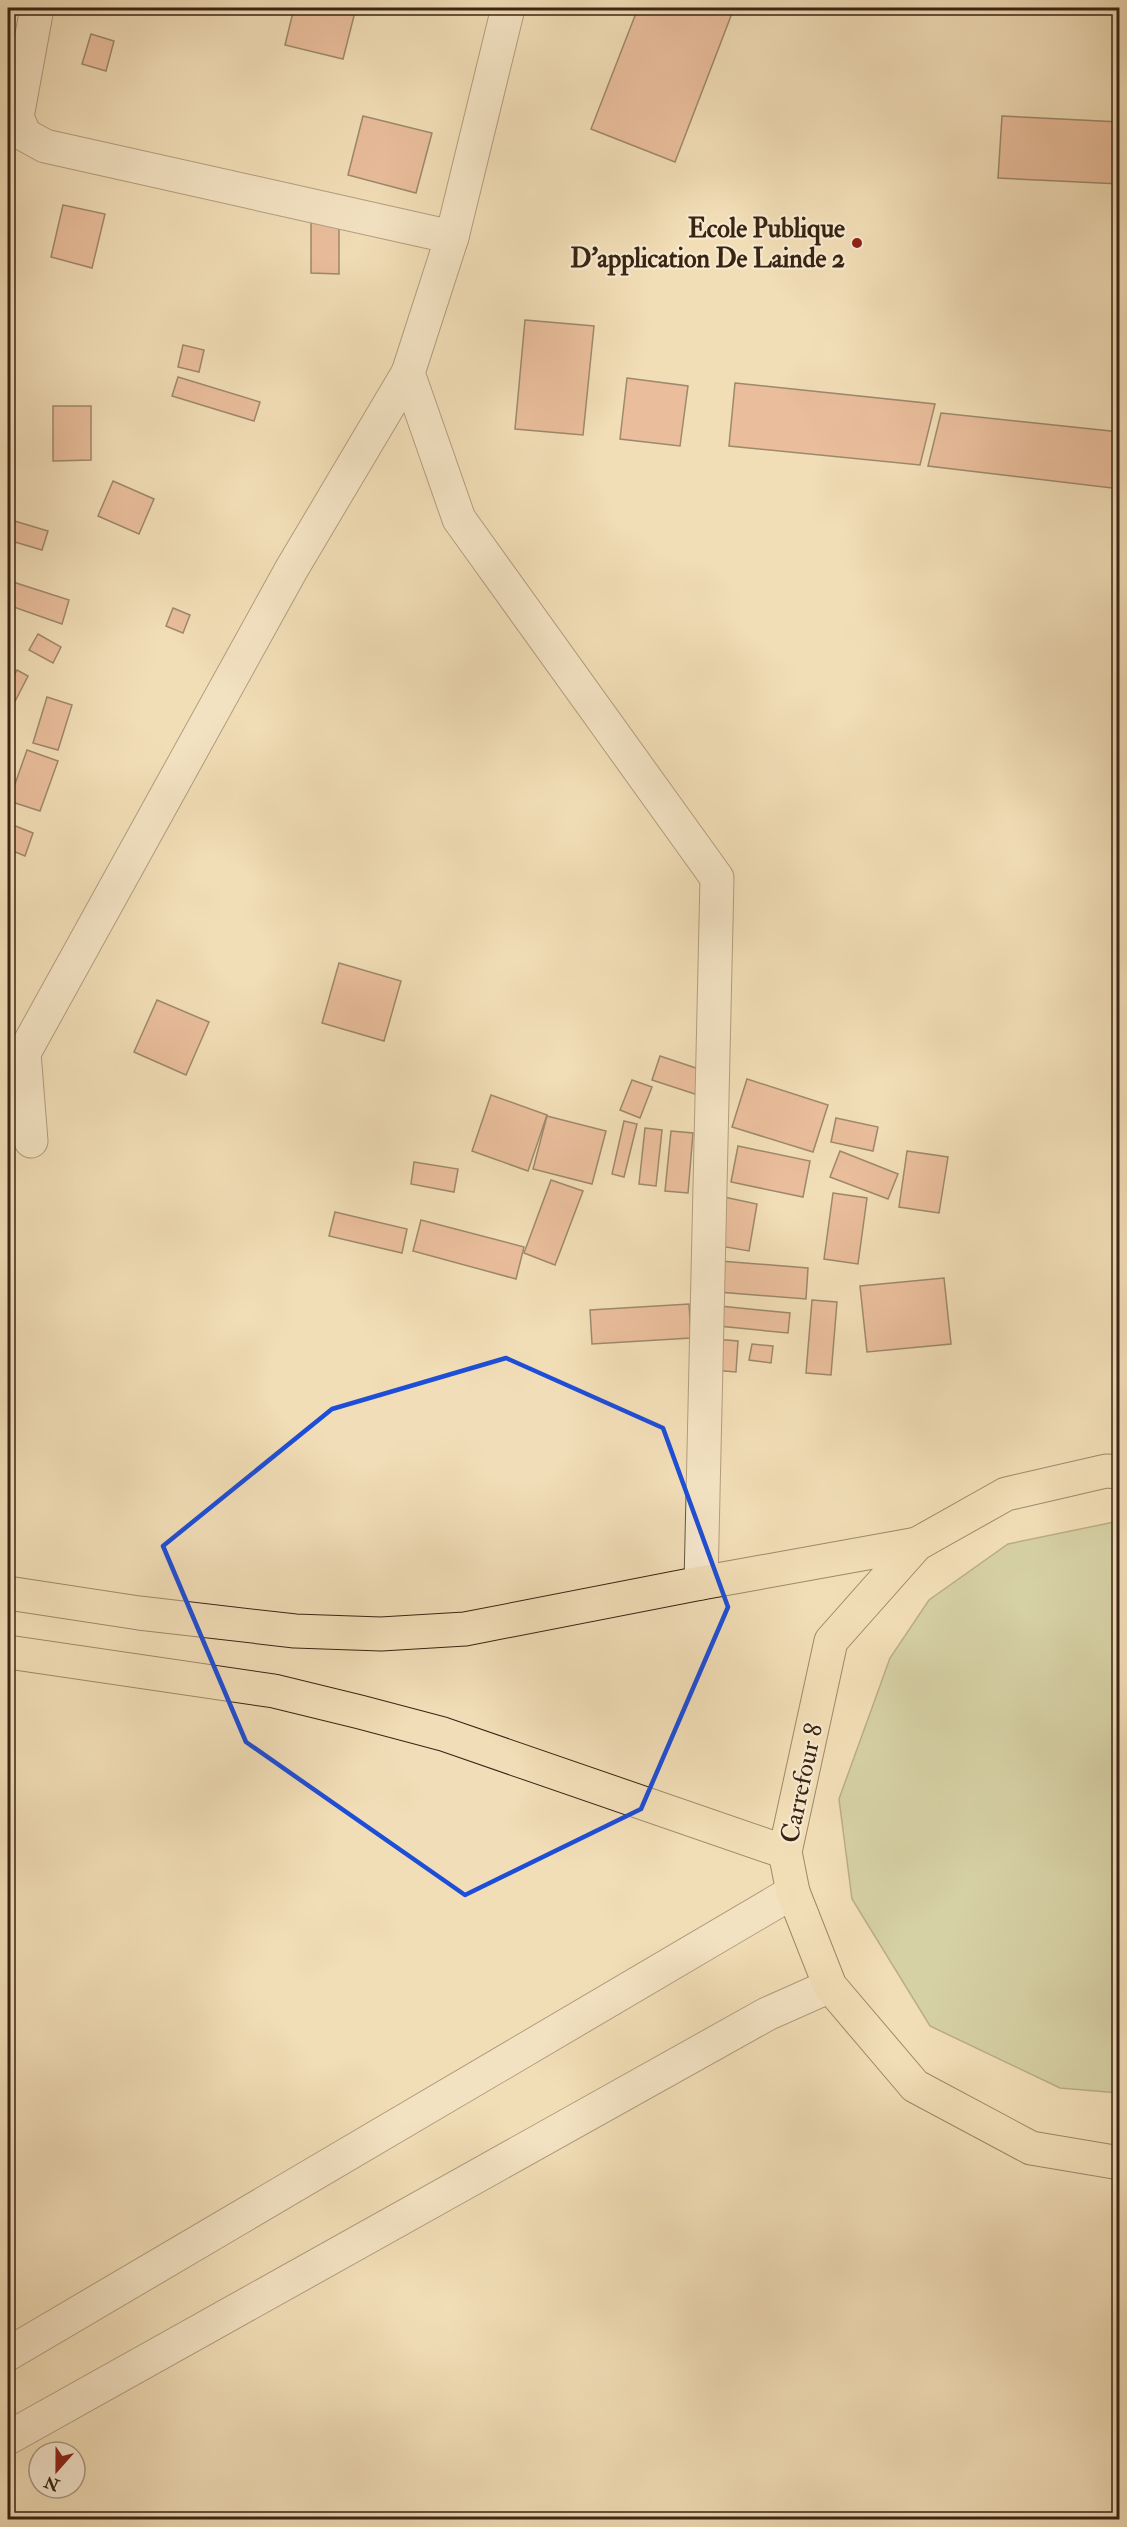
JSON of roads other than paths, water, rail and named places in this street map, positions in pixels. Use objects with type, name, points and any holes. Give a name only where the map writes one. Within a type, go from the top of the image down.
[{"type":"main road","name":"Carrefour 8","points":[[1119,1472],[1106,1471],[1006,1494],[916,1544],[831,1641],[785,1852],[793,1893],[830,1986],[915,2086],[1031,2148],[1119,2163]]},
{"type":"main road","points":[[8,1593],[139,1613],[295,1631],[381,1634],[465,1629],[701,1582],[916,1544]]},
{"type":"main road","points":[[8,1652],[274,1691],[422,1728],[785,1852]]},
{"type":"street","points":[[37,8],[17,117],[26,135],[45,146],[452,237]]},
{"type":"street","points":[[31,1141],[24,1053],[291,570],[408,373],[452,237],[508,8]]},
{"type":"street","points":[[408,373],[459,519],[717,878],[701,1582]]},
{"type":"street","points":[[8,2354],[793,1893]]},
{"type":"street","points":[[8,2438],[767,2014],[830,1986]]},
{"type":"place","name":"Ecole Publique D'application De Lainde 2","points":[[857,243]]}]
